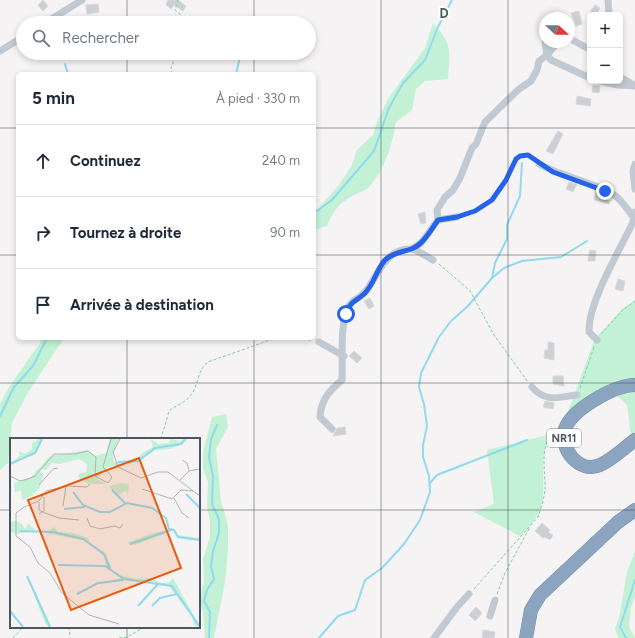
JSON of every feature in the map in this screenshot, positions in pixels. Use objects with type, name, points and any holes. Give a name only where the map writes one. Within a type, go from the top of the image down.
[{"type":"highway","name":"NR11","points":[[635,384],[616,388],[599,397],[575,416],[566,428],[564,442],[568,452],[576,461],[587,466],[599,466],[635,440]]},
{"type":"highway","points":[[526,638],[531,610],[540,595],[618,522],[635,510]]},
{"type":"street","points":[[56,16],[82,0]]},
{"type":"street","points":[[608,0],[609,12]]},
{"type":"street","points":[[0,50],[16,41]]},
{"type":"street","points":[[575,41],[587,48]]},
{"type":"street","points":[[546,48],[547,55],[558,64],[587,77]]},
{"type":"street","points":[[332,429],[320,417],[321,406],[330,390],[342,380],[344,356],[343,326],[349,305],[364,294],[386,259],[401,251],[412,249],[421,243],[438,220],[437,210],[445,197],[453,190],[460,178],[472,148],[476,144],[485,122],[519,89],[531,81],[537,70],[539,61],[553,48]]},
{"type":"street","points":[[623,79],[635,86]]},
{"type":"street","points":[[613,84],[635,86]]},
{"type":"street","points":[[539,164],[553,172],[605,191],[618,198],[634,215],[601,288],[588,323],[589,332],[597,340]]},
{"type":"street","points":[[635,164],[633,171],[635,189]]},
{"type":"street","points":[[438,220],[457,217]]},
{"type":"street","points":[[412,249],[433,260]]},
{"type":"street","points":[[319,342],[344,356]]},
{"type":"street","points":[[532,387],[540,396],[546,398],[577,395]]},
{"type":"street","points":[[434,638],[457,607],[469,594]]},
{"type":"street","points":[[490,616],[495,600]]},
{"type":"path","points":[[178,0],[175,10],[180,16]]},
{"type":"path","points":[[172,72],[171,67],[176,60]]},
{"type":"path","points":[[457,217],[475,211],[492,200],[506,180],[516,159],[520,156],[528,155],[539,164]]},
{"type":"path","points":[[433,260],[470,291],[494,335],[532,387]]},
{"type":"path","points":[[577,395],[597,340],[622,310],[635,302]]},
{"type":"path","points":[[161,438],[169,411],[191,396],[202,366],[208,362],[270,340]]},
{"type":"path","points":[[311,340],[319,342]]},
{"type":"path","points":[[469,594],[538,517],[545,490],[545,448],[548,439],[553,433],[566,428]]},
{"type":"path","points":[[495,600],[505,573],[530,527]]},
{"type":"path","points":[[13,638],[22,628]]},
{"type":"path","points":[[119,638],[127,637],[143,628]]},
{"type":"green space","points":[[433,23],[444,37],[449,49],[448,79],[425,81],[416,89],[412,110],[396,122],[384,165],[375,180],[369,187],[347,199],[340,205],[331,217],[327,226],[316,229],[316,211],[339,185],[351,167],[357,150],[373,135],[377,122],[388,99],[425,48]]},
{"type":"green space","points":[[635,300],[635,447],[632,442],[627,405],[609,388],[564,422],[595,339],[622,309]]},
{"type":"green space","points":[[41,340],[63,340],[27,394],[12,423],[8,463],[0,470],[0,404],[9,387]]},
{"type":"green space","points":[[226,414],[228,427],[216,449],[221,501],[228,525],[228,549],[225,582],[214,638],[205,638],[203,612],[200,604],[200,598],[204,582],[203,560],[210,537],[210,520],[207,506],[208,482],[203,469],[203,452],[212,417]]},
{"type":"green space","points":[[552,434],[547,442],[543,459],[543,497],[540,510],[530,526],[520,536],[474,512],[494,504],[487,450]]},
{"type":"green space","points":[[635,551],[635,597],[631,607],[629,627],[635,638],[618,638],[615,629],[620,613],[627,572]]},
{"type":"building","points":[[43,0],[48,6],[43,11],[38,5]]},
{"type":"building","points":[[168,0],[178,0],[186,6],[183,11],[174,5],[171,9],[166,5]]},
{"type":"building","points":[[98,4],[99,12],[87,14],[86,5]]},
{"type":"building","points":[[595,5],[600,8],[598,12],[590,12]]},
{"type":"building","points":[[579,11],[582,24],[576,26],[575,23],[575,12]]},
{"type":"building","points":[[593,85],[600,86],[599,93],[592,92]]},
{"type":"building","points":[[577,96],[591,99],[590,106],[576,104]]},
{"type":"building","points":[[558,131],[563,134],[553,154],[546,151]]},
{"type":"building","points":[[569,182],[577,184],[573,192],[566,189]]},
{"type":"building","points":[[596,192],[601,194],[600,197],[610,201],[609,204],[594,200]]},
{"type":"building","points":[[425,212],[426,223],[421,224],[418,214]]},
{"type":"building","points":[[590,250],[596,251],[595,261],[588,261]]},
{"type":"building","points":[[618,279],[625,281],[623,291],[615,289]]},
{"type":"building","points":[[370,298],[374,306],[369,309],[364,301]]},
{"type":"building","points":[[548,342],[554,343],[554,360],[544,358],[545,350],[548,350]]},
{"type":"building","points":[[354,351],[362,358],[357,363],[349,356]]},
{"type":"building","points":[[553,376],[563,376],[564,386],[553,384]]},
{"type":"building","points":[[545,401],[554,403],[553,409],[543,407]]},
{"type":"building","points":[[345,427],[346,434],[333,436],[337,428]]},
{"type":"building","points":[[542,523],[550,530],[548,532],[553,535],[550,540],[545,537],[543,538],[535,531]]},
{"type":"building","points":[[476,607],[482,613],[475,621],[469,615]]},
{"type":"building","points":[[483,630],[495,632],[494,638],[482,638]]},
{"type":"waterway","points":[[316,212],[332,200],[374,151],[389,108],[403,83],[425,60],[438,27],[452,0]]},
{"type":"waterway","points":[[236,72],[239,60]]},
{"type":"waterway","points":[[65,64],[67,72]]},
{"type":"waterway","points":[[492,278],[495,263],[507,239],[507,225],[520,196],[522,163]]},
{"type":"waterway","points":[[319,638],[338,616],[355,610],[365,580],[382,568],[404,544],[420,520],[430,492],[429,476],[423,457],[423,445],[427,426],[424,404],[419,387],[421,373],[439,337],[451,321],[467,307],[492,278],[504,268],[522,261],[561,257],[587,241]]},
{"type":"waterway","points":[[0,416],[14,387],[33,366],[46,340]]},
{"type":"waterway","points":[[209,638],[210,612],[204,601],[207,590],[214,579],[211,566],[213,551],[219,533],[219,519],[212,504],[213,476],[209,457],[211,439],[217,425]]},
{"type":"waterway","points":[[430,483],[437,475],[527,440]]},
{"type":"waterway","points":[[626,638],[620,627],[635,580]]},
{"type":"route","points":[[346,314],[349,305],[364,294],[372,284],[386,259],[401,251],[412,249],[421,243],[438,220],[457,217],[475,211],[492,200],[506,180],[516,159],[520,156],[528,155],[539,164],[553,172],[605,191]]}]
